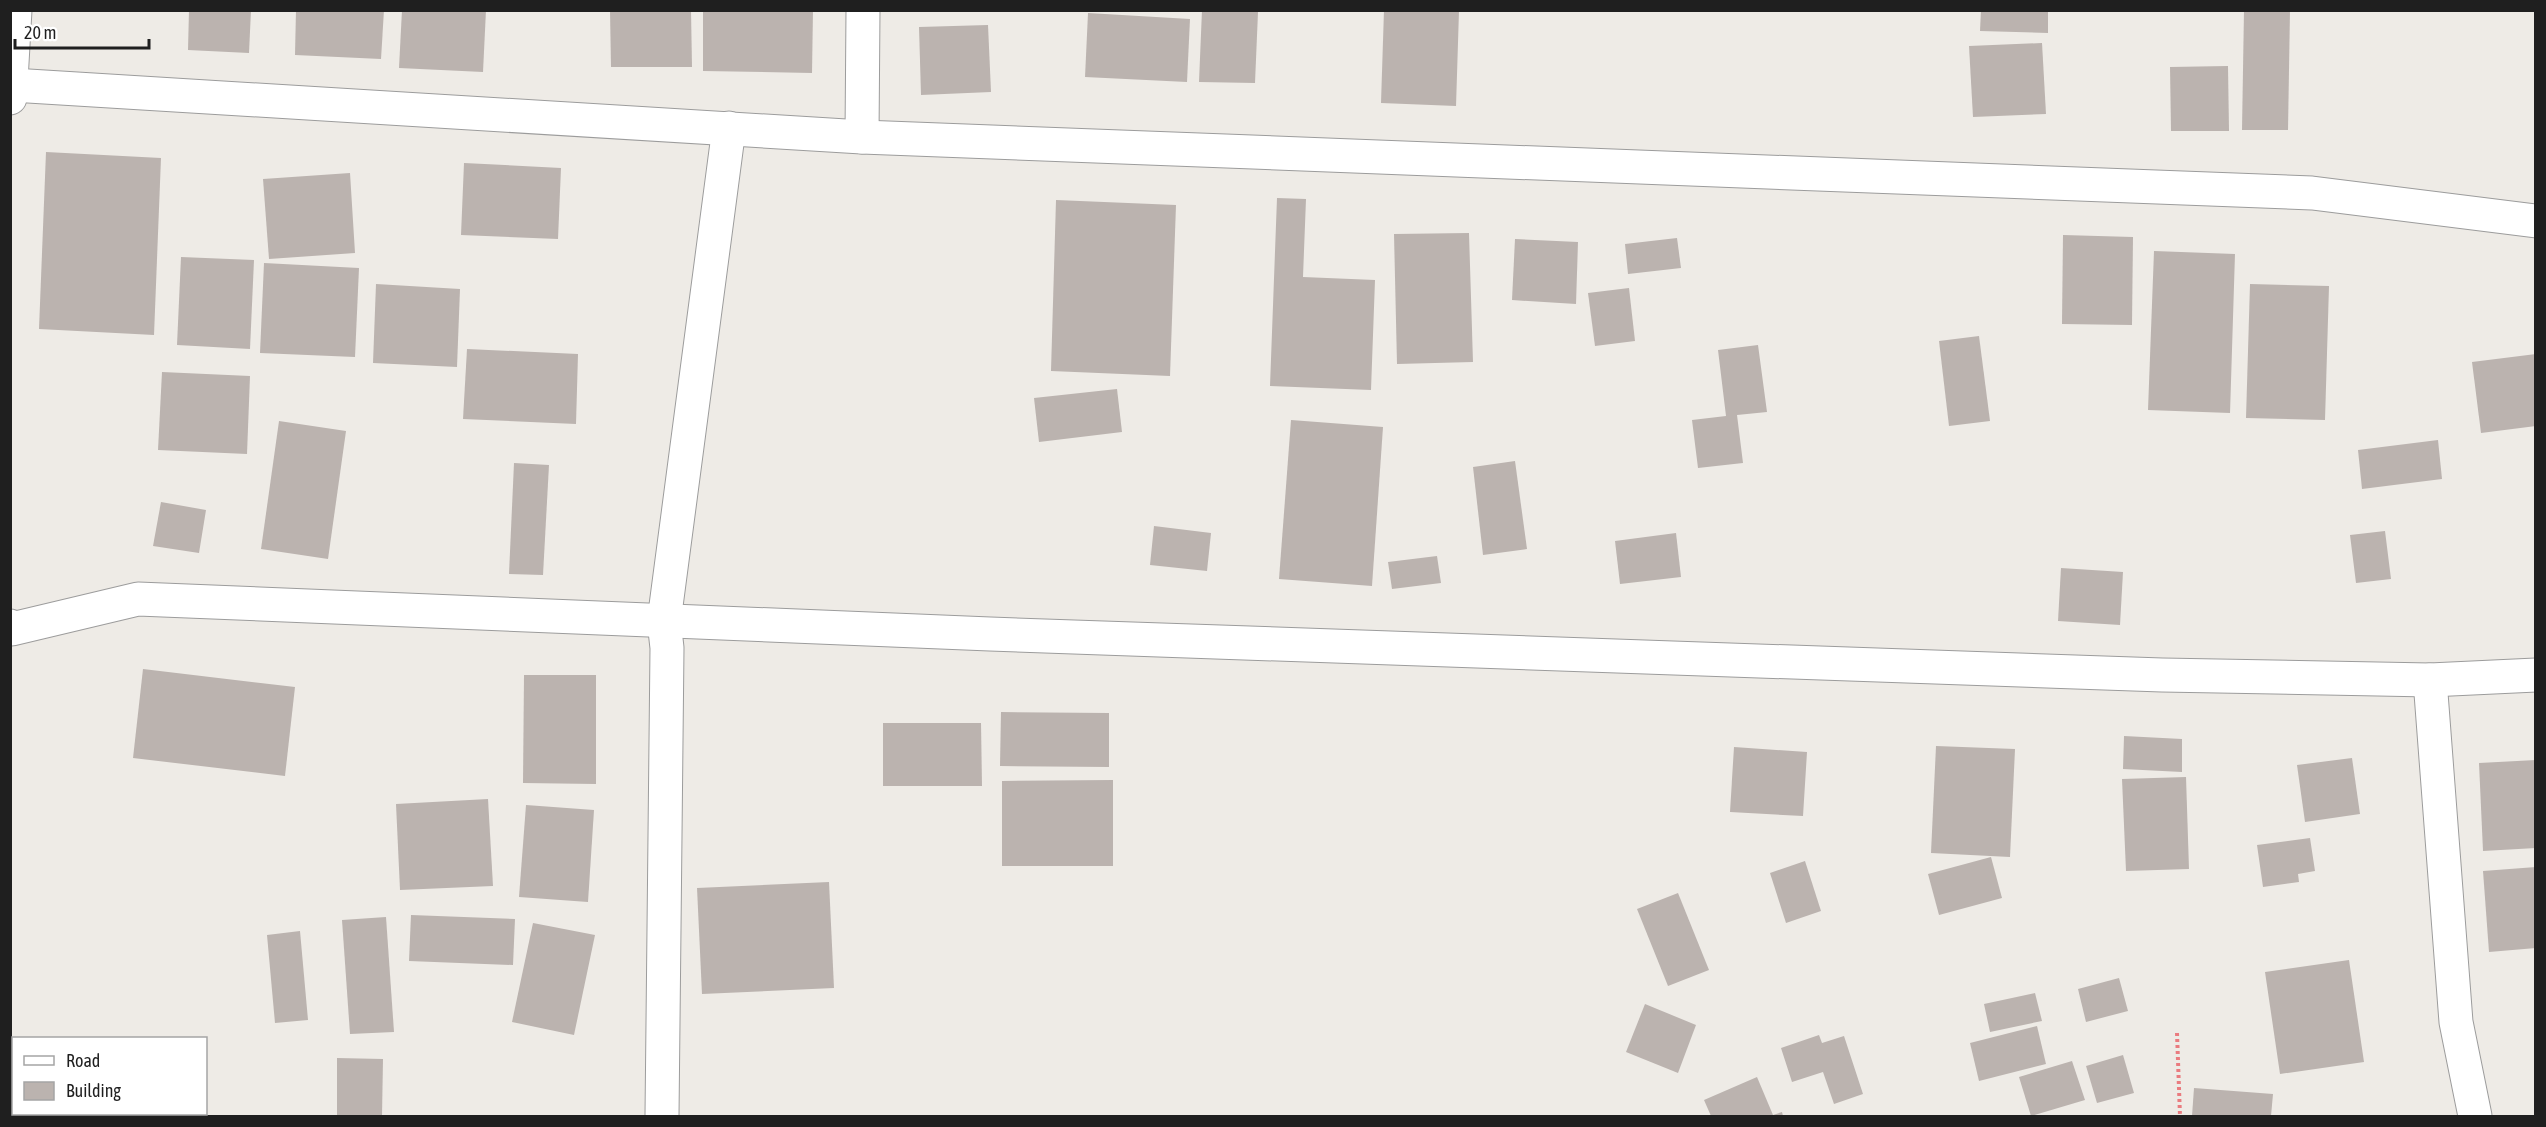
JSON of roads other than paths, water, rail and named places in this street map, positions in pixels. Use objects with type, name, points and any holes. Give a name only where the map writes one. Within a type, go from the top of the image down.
[{"type":"street","points":[[15,10],[11,92],[729,128],[862,137],[2312,193],[2535,221]]},
{"type":"street","points":[[862,137],[863,10]]},
{"type":"street","points":[[662,1116],[667,648],[664,621],[729,128]]},
{"type":"street","points":[[10,627],[12,629],[138,599],[664,621],[2150,675],[2430,680],[2535,675]]},
{"type":"street","points":[[2430,680],[2456,1022],[2475,1116]]}]
